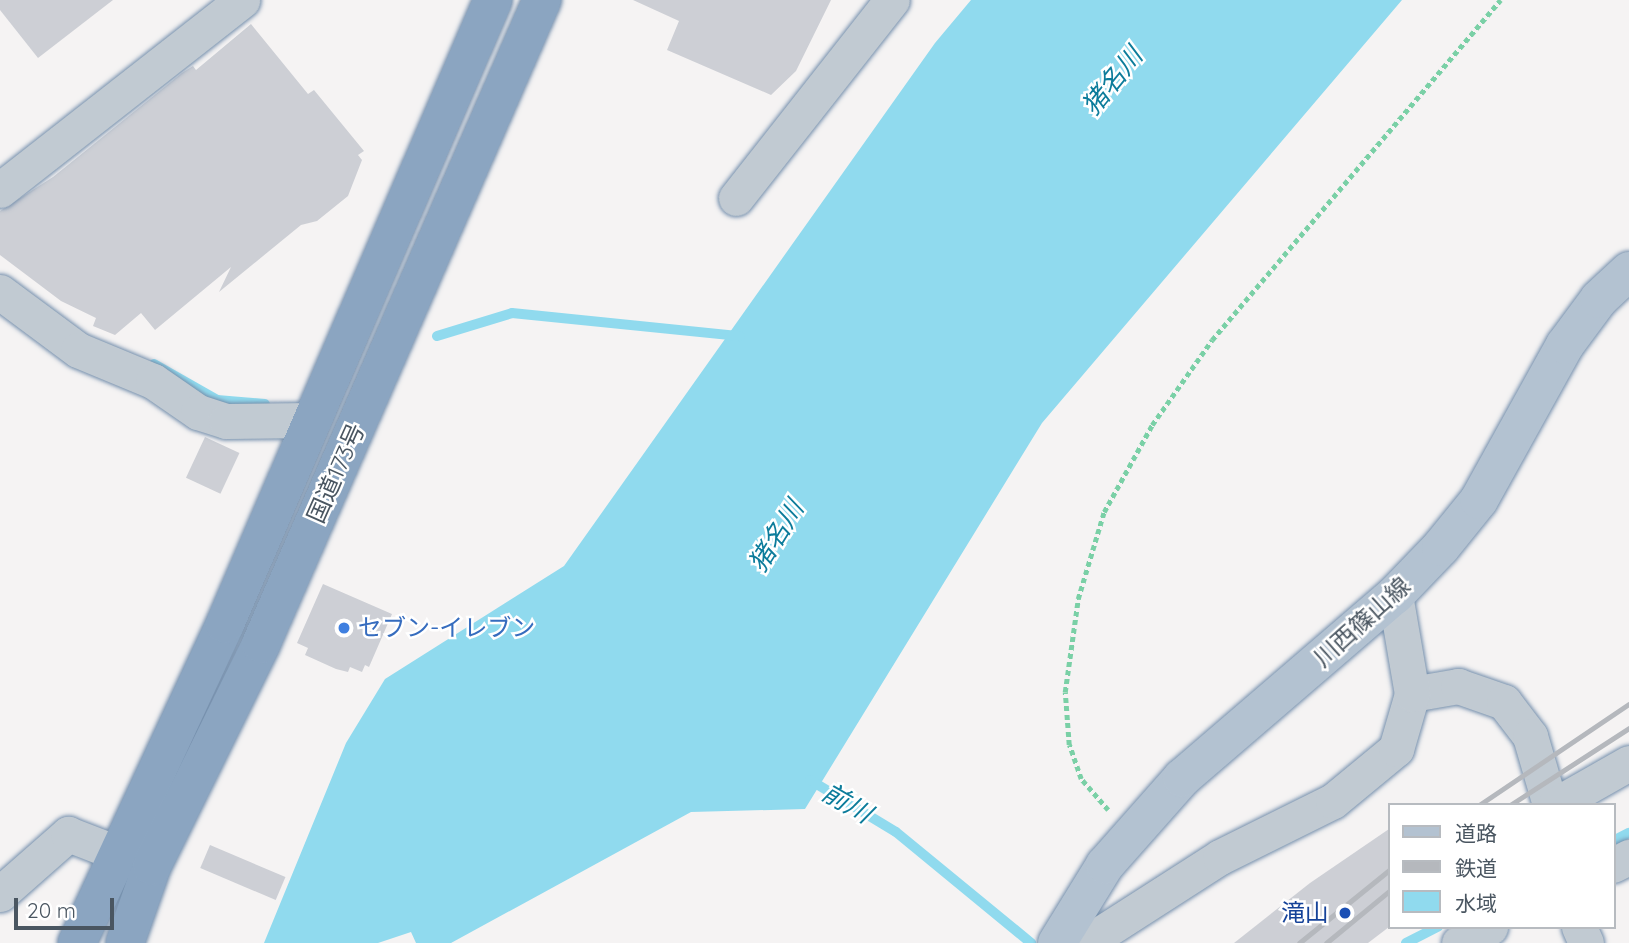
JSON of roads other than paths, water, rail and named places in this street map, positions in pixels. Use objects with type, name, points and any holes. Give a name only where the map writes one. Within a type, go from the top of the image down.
[{"type":"highway","name":"国道173号","points":[[125,943],[135,860],[313,420],[493,0]]},
{"type":"highway","name":"国道173号","points":[[77,943],[135,860],[261,644],[542,0]]},
{"type":"main road","name":"川西篠山線","points":[[1057,943],[1105,864],[1182,778],[1395,595],[1479,500],[1565,345],[1600,299],[1629,271]]},
{"type":"street","points":[[0,190],[242,0]]},
{"type":"street","points":[[736,198],[892,0]]},
{"type":"street","points":[[0,292],[78,350],[153,381],[198,412],[226,421],[313,420]]},
{"type":"street","points":[[1086,943],[1220,857],[1333,801],[1396,749],[1412,694],[1395,595]]},
{"type":"street","points":[[1412,694],[1458,686],[1504,702],[1530,736],[1551,803]]},
{"type":"street","points":[[1556,803],[1629,763]]},
{"type":"street","points":[[0,894],[68,834],[135,860]]},
{"type":"street","points":[[1459,943],[1486,929]]},
{"type":"water","name":"猪名川","points":[[971,0],[1402,0],[1042,423],[805,809],[691,812],[451,943],[416,943],[411,932],[378,943],[264,943],[346,743],[385,679],[564,566],[935,43]]},
{"type":"waterway","points":[[437,336],[512,313],[740,336]]},
{"type":"waterway","points":[[154,364],[217,400],[265,404]]},
{"type":"waterway","name":"前川","points":[[810,780],[896,832],[1031,943]]},
{"type":"waterway","name":"前川","points":[[1615,840],[1629,833]]},
{"type":"waterway","name":"前川","points":[[1406,943],[1434,929]]},
{"type":"railway","points":[[1482,803],[1629,704]]},
{"type":"railway","points":[[1513,803],[1629,728]]},
{"type":"railway","points":[[1299,943],[1388,871]]},
{"type":"railway","points":[[1326,943],[1388,892]]},
{"type":"place","name":"セブン-イレブン","points":[[344,628]]},
{"type":"place","name":"滝山","points":[[1345,913]]}]
